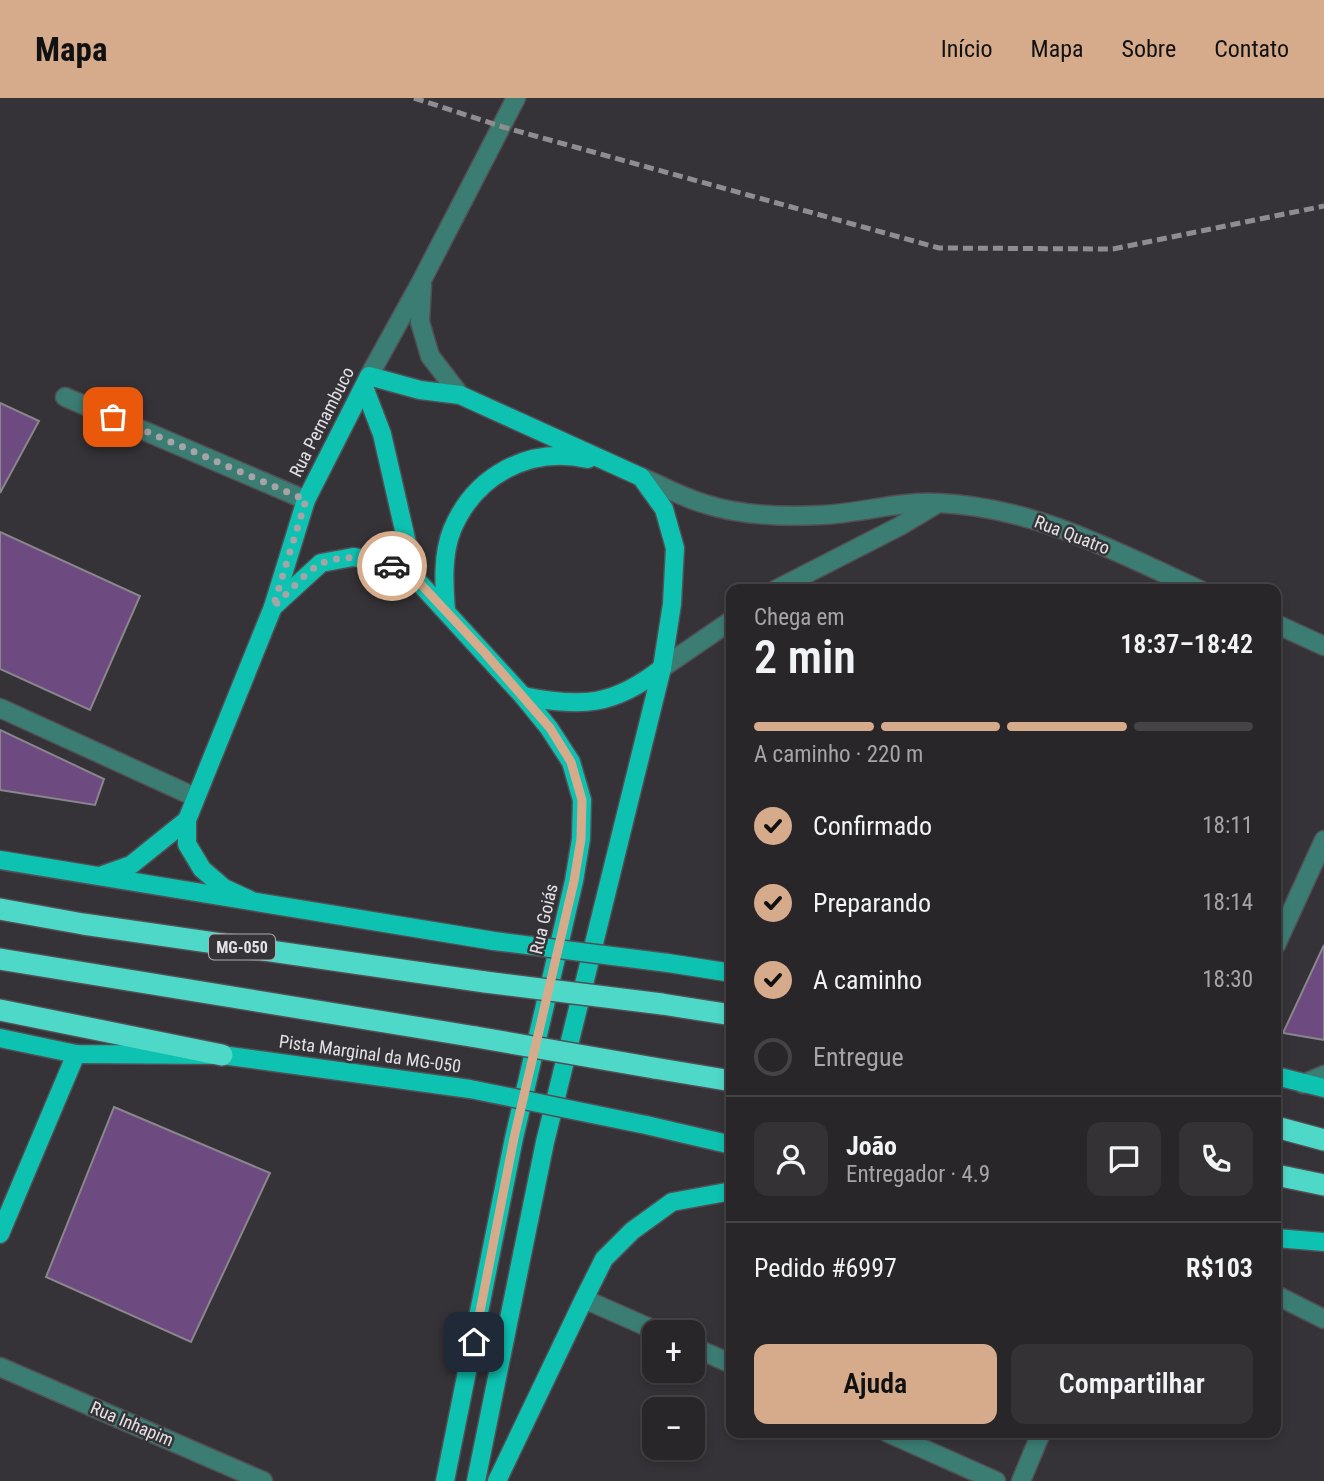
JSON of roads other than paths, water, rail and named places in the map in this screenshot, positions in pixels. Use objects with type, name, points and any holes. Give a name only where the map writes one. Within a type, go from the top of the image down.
[{"type":"highway","name":"MG-050","points":[[0,909],[83,924],[726,1014]]},
{"type":"highway","points":[[0,959],[726,1080]]},
{"type":"highway","points":[[0,1010],[222,1055]]},
{"type":"highway","points":[[1281,1128],[1324,1140]]},
{"type":"highway","points":[[1281,1176],[1324,1185]]},
{"type":"main road","points":[[415,578],[382,434],[366,382],[460,395],[641,477],[664,509],[675,548],[672,604],[662,668],[545,1142],[476,1481]]},
{"type":"main road","name":"Rua Pernambuco","points":[[250,900],[224,888],[202,869],[187,845],[187,820],[273,607],[306,500],[366,382]]},
{"type":"main road","points":[[446,611],[444,576],[451,533],[469,499],[497,472],[527,461],[552,457],[578,457],[612,464]]},
{"type":"main road","name":"Rua Goiás","points":[[273,607],[321,563],[353,557],[386,562],[415,578],[550,728],[571,762],[582,800],[581,839],[574,881],[514,1138],[445,1481]]},
{"type":"main road","points":[[523,696],[559,704],[597,702],[638,687],[662,668]]},
{"type":"main road","points":[[98,877],[131,865],[187,820]]},
{"type":"main road","points":[[0,860],[494,941],[726,972]]},
{"type":"main road","name":"Pista Marginal da MG-050","points":[[0,1038],[76,1054],[222,1055],[470,1089],[726,1144]]},
{"type":"main road","points":[[0,1234],[76,1054]]},
{"type":"main road","points":[[1281,1077],[1324,1088]]},
{"type":"main road","points":[[497,1481],[604,1259],[632,1231],[672,1202],[726,1192]]},
{"type":"main road","points":[[1281,1238],[1324,1242]]},
{"type":"main road","points":[[464,1393],[492,1401]]},
{"type":"street","name":"Rua Pernambuco","points":[[366,382],[516,98]]},
{"type":"street","points":[[422,280],[420,322],[430,356],[460,395]]},
{"type":"street","points":[[65,397],[306,500]]},
{"type":"street","name":"Rua Quatro","points":[[641,477],[705,504],[764,515],[824,515],[889,505],[938,503],[1006,511],[1060,526],[1187,584]]},
{"type":"street","points":[[787,584],[900,526],[938,503]]},
{"type":"street","points":[[662,668],[726,624]]},
{"type":"street","points":[[1281,626],[1324,646]]},
{"type":"street","points":[[0,708],[195,797]]},
{"type":"street","points":[[1281,934],[1324,840]]},
{"type":"street","points":[[1303,1084],[1324,1075]]},
{"type":"street","points":[[584,1298],[642,1324]]},
{"type":"street","points":[[1281,1298],[1324,1319]]},
{"type":"street","points":[[705,1352],[726,1361]]},
{"type":"street","name":"Rua Inhapim","points":[[0,1367],[263,1481]]},
{"type":"street","points":[[899,1438],[996,1481]]},
{"type":"street","points":[[1021,1481],[1039,1438]]},
{"type":"railway","points":[[414,98],[503,127],[939,248],[1113,249],[1324,206]]}]
